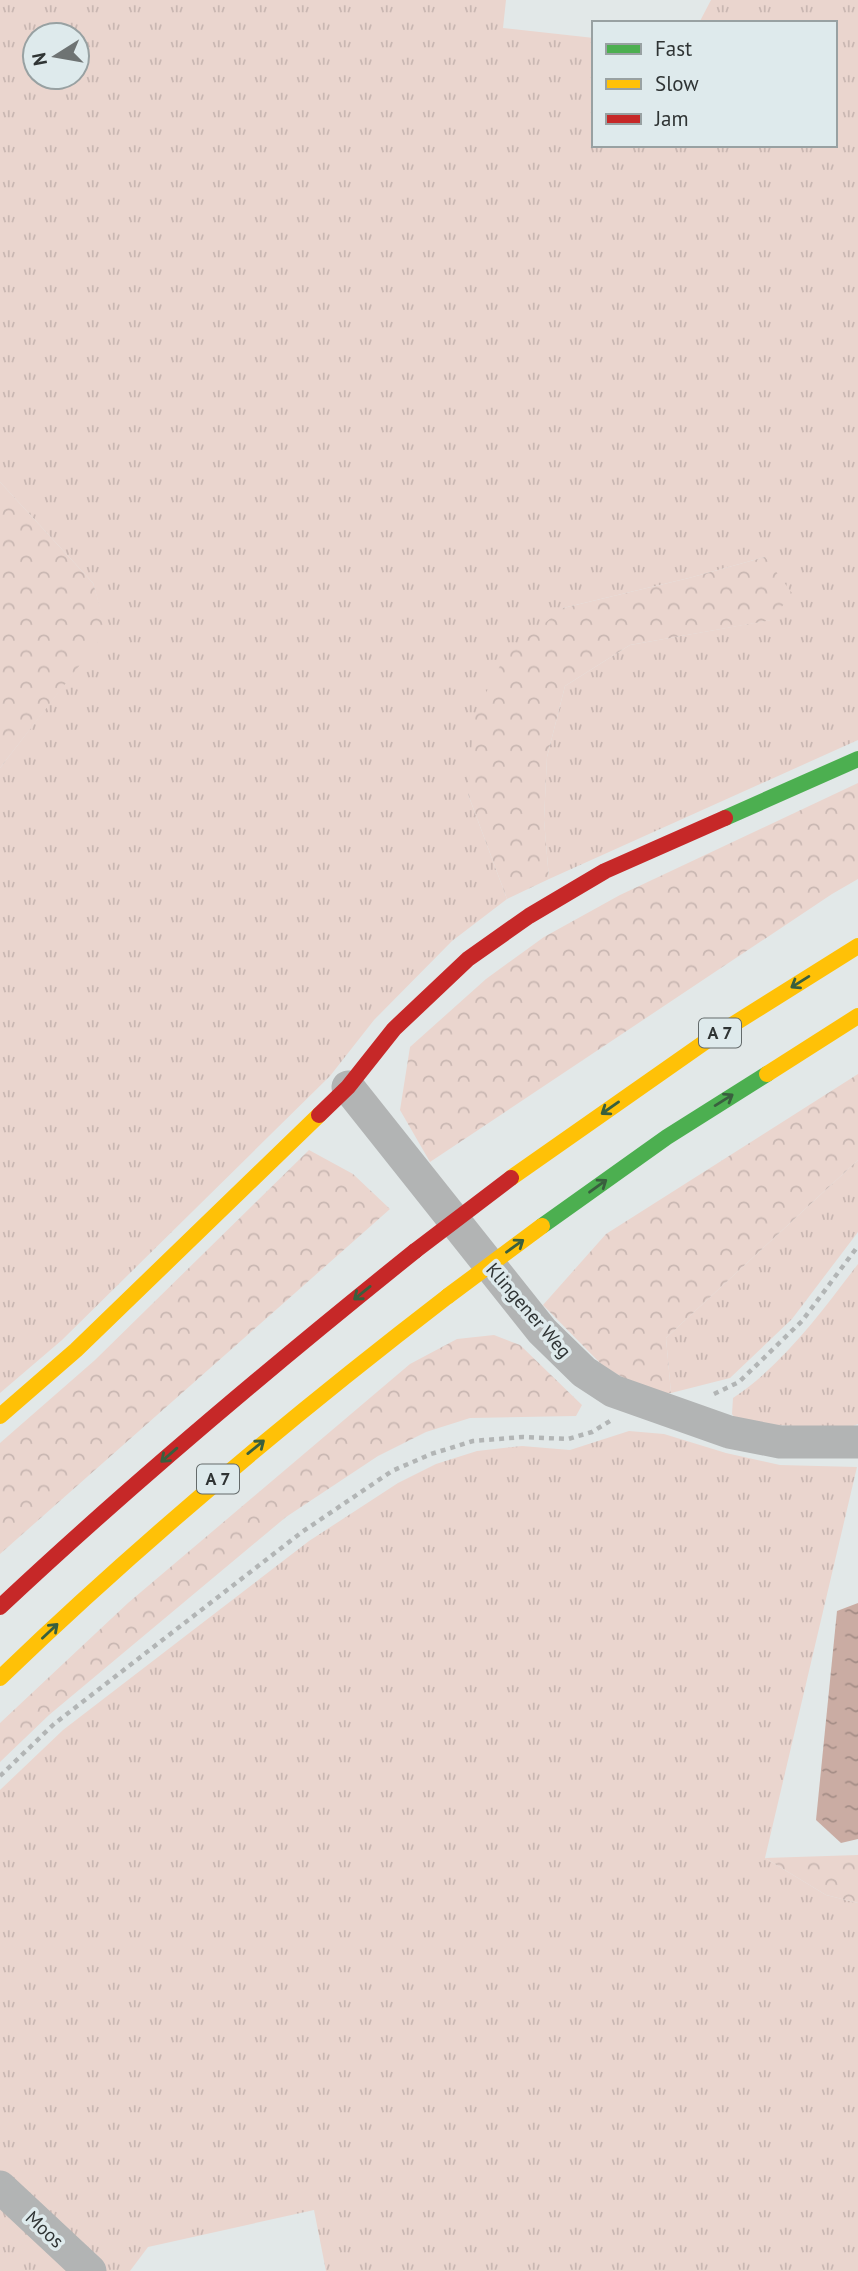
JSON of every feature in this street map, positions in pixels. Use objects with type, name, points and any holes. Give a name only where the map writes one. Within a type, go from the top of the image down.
[{"type":"main road","points":[[0,1416],[76,1350],[348,1087],[394,1029],[468,959],[529,916],[605,870],[858,759]]},
{"type":"main road","name":"A 7","points":[[0,1607],[71,1539],[268,1369],[415,1251],[512,1178],[705,1042],[858,946]]},
{"type":"main road","name":"A 7","points":[[0,1678],[232,1466],[351,1369],[542,1226],[667,1137],[858,1016]]},
{"type":"street","name":"Klingener Weg","points":[[348,1087],[542,1331],[584,1372],[613,1391],[729,1432],[780,1442],[858,1442]]},
{"type":"street","name":"Moos","points":[[0,2187],[90,2271]]},
{"type":"path","points":[[674,1413],[739,1382],[802,1321],[858,1247]]},
{"type":"path","points":[[0,1776],[54,1724],[86,1699],[302,1532],[392,1471],[431,1454],[473,1441],[523,1437],[568,1439],[592,1432],[641,1402]]},
{"type":"green space","points":[[0,0],[506,0],[503,28],[592,38],[592,147],[837,147],[837,21],[700,21],[711,0],[858,0],[858,740],[549,879],[544,820],[547,757],[565,686],[630,645],[771,620],[765,557],[563,608],[468,794],[507,899],[452,941],[374,1020],[330,1076],[62,1340],[0,1393],[0,768],[106,630],[93,583],[0,482]]},
{"type":"green space","points":[[0,482],[93,583],[107,630],[0,768]]},
{"type":"green space","points":[[765,557],[792,593],[772,620],[630,645],[565,686],[547,757],[544,820],[549,879],[507,899],[468,794],[474,716],[505,656],[563,608]]},
{"type":"green space","points":[[858,783],[858,879],[430,1162],[400,1110],[410,1047],[486,979],[544,937],[620,895]]},
{"type":"green space","points":[[858,1074],[858,1160],[666,1338],[671,1393],[653,1395],[603,1366],[543,1305],[606,1234]]},
{"type":"green space","points":[[309,1150],[353,1174],[390,1209],[0,1554],[0,1443],[95,1360]]},
{"type":"green space","points":[[858,1160],[858,1232],[792,1319],[730,1378],[671,1393],[666,1338]]},
{"type":"green space","points":[[858,1264],[858,1424],[848,1428],[739,1424],[732,1414],[733,1398],[769,1370],[785,1353]]},
{"type":"green space","points":[[494,1335],[520,1345],[582,1405],[576,1416],[470,1418],[426,1432],[378,1456],[286,1517],[49,1715],[0,1762],[0,1723],[128,1603],[410,1364],[457,1339]]},
{"type":"green space","points":[[629,1431],[664,1434],[726,1453],[780,1465],[857,1467],[765,1858],[826,1895],[858,1903],[858,2271],[326,2271],[314,2210],[148,2247],[130,2271],[106,2271],[0,2174],[0,1790],[63,1730],[309,1541],[398,1483],[436,1464],[477,1451],[522,1446],[570,1450]]},
{"type":"green space","points":[[858,1855],[858,1903],[826,1895],[765,1858]]},
{"type":"green space","points":[[0,2196],[77,2271],[0,2271]]},
{"type":"water","points":[[858,1603],[858,1839],[841,1843],[816,1820],[837,1611]]},
{"type":"traffic: fast","points":[[725,818],[858,759]]},
{"type":"traffic: fast","points":[[542,1226],[667,1137],[767,1074]]},
{"type":"traffic: slow","points":[[511,1178],[705,1042],[858,946]]},
{"type":"traffic: slow","points":[[767,1074],[858,1016]]},
{"type":"traffic: slow","points":[[0,1416],[76,1350],[319,1115]]},
{"type":"traffic: slow","points":[[448,1296],[542,1226]]},
{"type":"traffic: slow","points":[[0,1678],[108,1577],[219,1481],[332,1387],[448,1296]]},
{"type":"traffic: jam","points":[[319,1115],[348,1087],[394,1029],[468,959],[529,916],[605,871],[725,818]]},
{"type":"traffic: jam","points":[[415,1251],[511,1178]]},
{"type":"traffic: jam","points":[[0,1607],[204,1425],[415,1251]]}]
